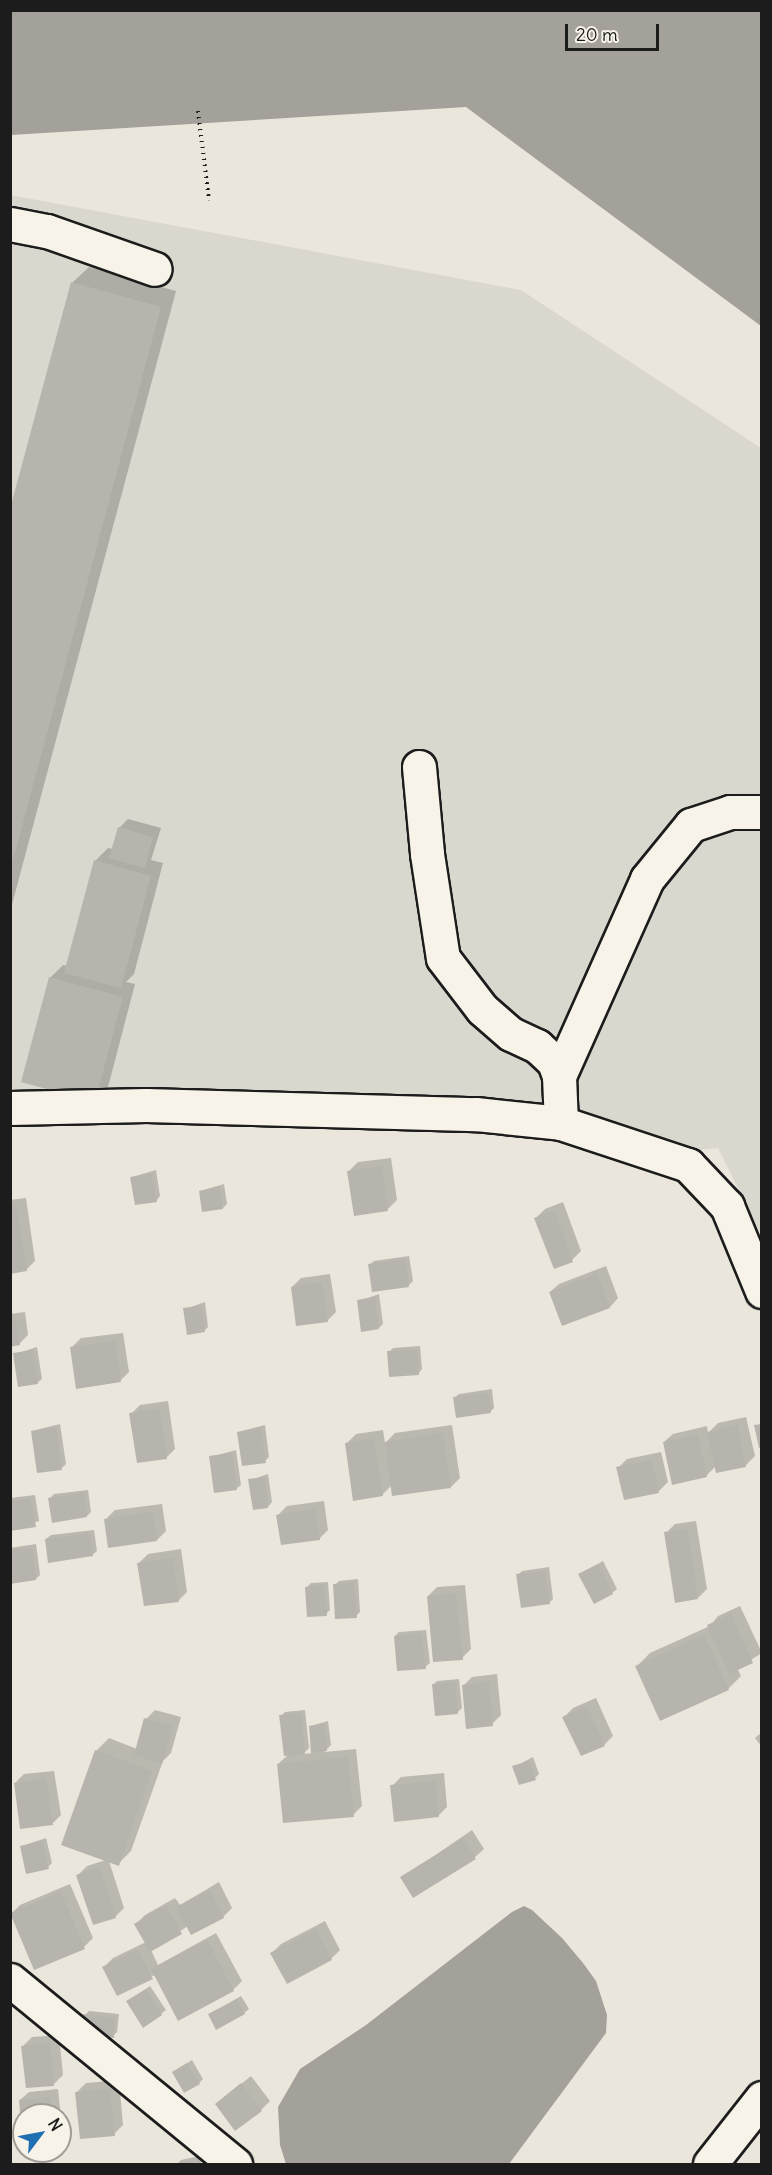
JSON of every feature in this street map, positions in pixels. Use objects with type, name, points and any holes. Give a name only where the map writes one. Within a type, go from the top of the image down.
[{"type":"street","points":[[10,224],[47,231],[155,269]]},
{"type":"street","points":[[419,767],[427,854],[443,958],[482,1009],[511,1034],[537,1046],[554,1062],[559,1076],[561,1123]]},
{"type":"street","points":[[559,1076],[647,879],[691,825],[730,812],[762,812]]},
{"type":"street","points":[[10,1108],[146,1106],[476,1114],[561,1123],[688,1165],[727,1206],[762,1291]]},
{"type":"street","points":[[10,1980],[235,2164]]},
{"type":"street","points":[[710,2164],[762,2098]]},
{"type":"path","points":[[198,111],[209,200]]},
{"type":"shaded area","points":[[11,10],[761,11],[761,326],[466,107],[11,135]]},
{"type":"shaded area","points":[[10,195],[521,290],[761,448],[761,1235],[718,1148],[634,1157],[491,1104],[11,1116]]},
{"type":"shaded area","points":[[524,1906],[532,1910],[562,1938],[596,1981],[607,2015],[606,2033],[509,2164],[286,2164],[280,2145],[278,2107],[300,2069],[366,2025],[512,1912]]},
{"type":"building","points":[[71,282],[161,307],[11,868],[10,509]]},
{"type":"building","points":[[118,827],[153,837],[145,868],[109,858]]},
{"type":"building","points":[[94,860],[151,876],[121,988],[64,973]]},
{"type":"building","points":[[49,977],[123,997],[95,1102],[21,1082]]},
{"type":"building","points":[[382,1166],[388,1211],[354,1216],[347,1171]]},
{"type":"building","points":[[152,1174],[157,1202],[135,1205],[130,1177]]},
{"type":"building","points":[[220,1187],[223,1209],[202,1212],[199,1191]]},
{"type":"building","points":[[17,1206],[27,1271],[10,1274],[10,1207]]},
{"type":"building","points":[[554,1210],[573,1262],[554,1269],[534,1218]]},
{"type":"building","points":[[405,1259],[409,1287],[372,1292],[368,1264]]},
{"type":"building","points":[[597,1274],[610,1308],[562,1326],[549,1292]]},
{"type":"building","points":[[322,1282],[328,1322],[296,1326],[291,1287]]},
{"type":"building","points":[[375,1297],[379,1329],[361,1332],[357,1300]]},
{"type":"building","points":[[201,1306],[205,1332],[187,1335],[183,1308]]},
{"type":"building","points":[[10,1321],[16,1321],[20,1345],[10,1347]]},
{"type":"building","points":[[115,1341],[121,1382],[76,1389],[70,1347]]},
{"type":"building","points":[[33,1350],[38,1384],[18,1387],[13,1353]]},
{"type":"building","points":[[417,1350],[419,1375],[389,1377],[387,1351]]},
{"type":"building","points":[[489,1393],[491,1413],[456,1418],[453,1397]]},
{"type":"building","points":[[160,1409],[167,1459],[137,1463],[129,1413]]},
{"type":"building","points":[[762,1424],[762,1447],[759,1448],[754,1425]]},
{"type":"building","points":[[738,1425],[746,1467],[716,1473],[707,1432]]},
{"type":"building","points":[[56,1427],[62,1470],[37,1473],[31,1431]]},
{"type":"building","points":[[261,1428],[266,1463],[242,1466],[237,1432]]},
{"type":"building","points":[[443,1433],[451,1488],[392,1496],[385,1442]]},
{"type":"building","points":[[698,1435],[707,1477],[672,1485],[663,1442]]},
{"type":"building","points":[[374,1438],[383,1496],[353,1501],[345,1443]]},
{"type":"building","points":[[232,1453],[237,1490],[214,1493],[209,1456]]},
{"type":"building","points":[[652,1460],[659,1493],[624,1500],[616,1467]]},
{"type":"building","points":[[265,1477],[268,1508],[253,1510],[248,1479]]},
{"type":"building","points":[[84,1493],[87,1517],[52,1523],[48,1498]]},
{"type":"building","points":[[31,1498],[36,1527],[10,1531],[10,1501]]},
{"type":"building","points":[[315,1509],[320,1540],[281,1545],[276,1515]]},
{"type":"building","points":[[153,1512],[157,1541],[108,1548],[104,1519]]},
{"type":"building","points":[[688,1529],[698,1599],[675,1603],[664,1532]]},
{"type":"building","points":[[90,1533],[93,1556],[48,1563],[45,1539]]},
{"type":"building","points":[[32,1548],[36,1580],[10,1584],[10,1550]]},
{"type":"building","points":[[173,1558],[179,1602],[144,1606],[137,1563]]},
{"type":"building","points":[[598,1564],[613,1594],[594,1604],[578,1574]]},
{"type":"building","points":[[545,1571],[550,1604],[521,1608],[516,1574]]},
{"type":"building","points":[[354,1583],[357,1618],[335,1619],[333,1584]]},
{"type":"building","points":[[324,1585],[327,1616],[307,1617],[305,1587]]},
{"type":"building","points":[[456,1593],[463,1660],[433,1662],[427,1596]]},
{"type":"building","points":[[731,1614],[753,1663],[729,1674],[707,1625]]},
{"type":"building","points":[[422,1633],[426,1669],[397,1671],[394,1636]]},
{"type":"building","points":[[704,1635],[729,1690],[660,1721],[635,1666]]},
{"type":"building","points":[[455,1682],[458,1714],[435,1716],[432,1684]]},
{"type":"building","points":[[489,1682],[493,1726],[466,1729],[462,1685]]},
{"type":"building","points":[[587,1706],[605,1746],[581,1756],[562,1717]]},
{"type":"building","points":[[301,1713],[305,1754],[284,1756],[279,1715]]},
{"type":"building","points":[[144,1718],[173,1726],[162,1764],[134,1755]]},
{"type":"building","points":[[325,1724],[327,1751],[311,1753],[309,1726]]},
{"type":"building","points":[[95,1750],[152,1771],[119,1866],[61,1845]]},
{"type":"building","points":[[348,1757],[354,1817],[283,1823],[277,1764]]},
{"type":"building","points":[[529,1761],[536,1780],[519,1785],[512,1766]]},
{"type":"building","points":[[46,1779],[53,1825],[20,1829],[14,1783]]},
{"type":"building","points":[[435,1781],[439,1817],[394,1822],[390,1785]]},
{"type":"building","points":[[463,1838],[476,1859],[413,1898],[400,1877]]},
{"type":"building","points":[[42,1841],[49,1869],[26,1874],[20,1846]]},
{"type":"building","points":[[99,1867],[116,1918],[93,1925],[76,1875]]},
{"type":"building","points":[[210,1890],[224,1918],[191,1935],[176,1907]]},
{"type":"building","points":[[61,1892],[85,1949],[34,1970],[10,1913]]},
{"type":"building","points":[[166,1905],[182,1934],[150,1952],[134,1924]]},
{"type":"building","points":[[316,1929],[332,1960],[287,1984],[270,1953]]},
{"type":"building","points":[[207,1940],[234,1991],[178,2021],[151,1969]]},
{"type":"building","points":[[138,1949],[153,1979],[117,1996],[102,1967]]},
{"type":"building","points":[[146,1989],[162,2015],[143,2028],[126,2001]]},
{"type":"building","points":[[237,1999],[245,2014],[216,2030],[208,2014]]},
{"type":"building","points":[[83,2014],[115,2018],[114,2038],[81,2034]]},
{"type":"building","points":[[50,2043],[54,2086],[26,2088],[21,2046]]},
{"type":"building","points":[[187,2063],[200,2084],[184,2093],[172,2072]]},
{"type":"building","points":[[241,2083],[262,2111],[235,2131],[215,2104]]},
{"type":"building","points":[[110,2089],[115,2136],[80,2139],[75,2092]]},
{"type":"building","points":[[50,2097],[51,2103],[19,2103],[19,2100]]}]
